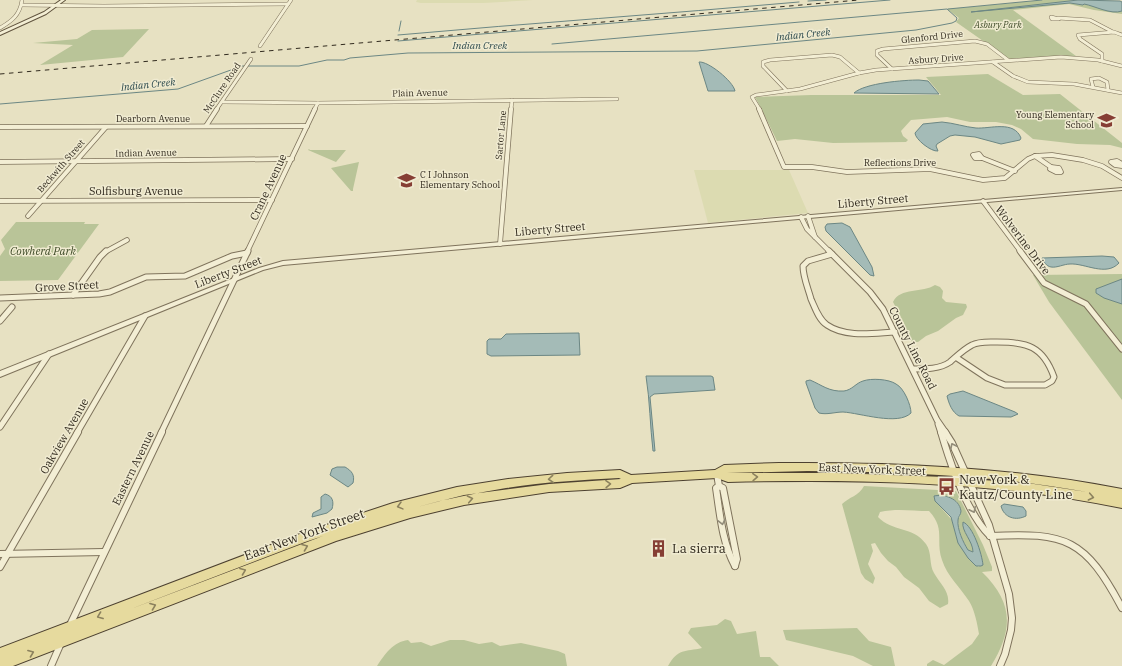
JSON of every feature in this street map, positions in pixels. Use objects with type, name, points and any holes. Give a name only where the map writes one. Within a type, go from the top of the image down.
[{"type":"main road","points":[[0,34],[41,15],[63,0]]},
{"type":"main road","name":"East New York Street","points":[[0,654],[305,537],[366,516],[416,502],[472,489],[535,480],[620,474],[631,478],[717,474],[728,478],[846,476],[962,478],[1054,481],[1122,494]]},
{"type":"main road","name":"East New York Street","points":[[0,665],[303,548],[389,519],[436,506],[487,496],[556,487],[620,484],[631,478]]},
{"type":"main road","name":"East New York Street","points":[[962,478],[1042,489],[1122,503]]},
{"type":"street","points":[[0,28],[17,16],[21,10],[22,0]]},
{"type":"street","points":[[163,6],[169,0]]},
{"type":"street","points":[[260,46],[291,0]]},
{"type":"street","points":[[22,5],[163,6],[288,4]]},
{"type":"street","points":[[1058,18],[1090,20],[1122,35]]},
{"type":"street","points":[[1102,61],[1102,54],[1080,39],[1078,35],[1114,32]]},
{"type":"street","name":"Glenford Drive","points":[[892,69],[877,55],[877,51],[883,49],[975,41],[987,44],[1008,60]]},
{"type":"street","points":[[787,91],[763,66],[763,62],[770,60],[832,55],[840,57],[859,73]]},
{"type":"street","name":"Asbury Drive","points":[[784,167],[753,96],[812,86],[859,73],[892,69],[1065,57],[1102,61],[1122,66]]},
{"type":"street","name":"McClure Road","points":[[206,126],[251,59]]},
{"type":"street","points":[[993,62],[1013,76],[1022,80],[1035,83],[1069,84],[1093,87],[1122,93]]},
{"type":"street","points":[[1093,87],[1091,79],[1099,78],[1107,82],[1108,90]]},
{"type":"street","name":"Plain Avenue","points":[[223,102],[318,103],[617,99]]},
{"type":"street","name":"Sartor Lane","points":[[500,244],[512,100]]},
{"type":"street","name":"Crane Avenue","points":[[235,280],[318,103]]},
{"type":"street","name":"Dearborn Avenue","points":[[2,127],[307,126]]},
{"type":"street","name":"Beckwith Street","points":[[28,216],[106,127]]},
{"type":"street","points":[[1036,156],[1052,167]]},
{"type":"street","points":[[1036,156],[1070,156],[1107,168],[1122,178]]},
{"type":"street","name":"Reflections Drive","points":[[784,167],[812,167],[847,172],[930,169],[980,180],[1005,178],[1026,160],[1036,156]]},
{"type":"street","points":[[982,158],[1015,171]]},
{"type":"street","name":"Indian Avenue","points":[[0,162],[292,159]]},
{"type":"street","points":[[1107,168],[1115,165],[1111,163],[1112,161],[1118,162],[1122,165]]},
{"type":"street","name":"Liberty Street","points":[[0,374],[268,267],[290,262],[1122,189]]},
{"type":"street","name":"Solfisburg Avenue","points":[[0,201],[272,200]]},
{"type":"street","name":"Wolverine Drive","points":[[983,201],[1044,283],[1086,304],[1122,349]]},
{"type":"street","name":"County Line Road","points":[[808,216],[815,237]]},
{"type":"street","name":"County Line Road","points":[[801,217],[807,229],[870,292],[883,309],[938,420],[952,443],[962,478]]},
{"type":"street","points":[[73,294],[100,257],[108,249],[126,240]]},
{"type":"street","name":"Grove Street","points":[[0,298],[105,293],[146,277],[185,276],[232,256],[247,253]]},
{"type":"street","points":[[832,254],[808,261],[803,266],[803,273],[822,320],[832,328],[842,332],[895,332]]},
{"type":"street","name":"Eastern Avenue","points":[[51,666],[104,552],[235,280]]},
{"type":"street","points":[[0,322],[12,307]]},
{"type":"street","name":"Oakview Avenue","points":[[0,567],[4,554],[145,316]]},
{"type":"street","points":[[914,369],[941,366],[957,358],[973,344],[984,342],[1017,342],[1029,345],[1040,353],[1050,366],[1054,377],[1052,381],[1045,385],[1005,385],[988,378],[957,358]]},
{"type":"street","points":[[0,427],[49,354]]},
{"type":"street","name":"County Line Road","points":[[938,420],[944,446],[962,478]]},
{"type":"street","points":[[717,474],[719,486],[716,488],[730,559],[734,566],[737,559],[723,488],[719,486]]},
{"type":"street","points":[[962,478],[981,527],[990,536],[1040,535],[1056,538],[1075,546],[1099,568],[1122,608]]},
{"type":"street","points":[[962,478],[989,525],[990,536],[1008,587],[1013,613],[1012,629],[1007,652],[1000,666]]},
{"type":"street","points":[[4,554],[104,552]]},
{"type":"green space","points":[[417,0],[533,0],[484,3],[421,3],[416,2]]},
{"type":"green space","name":"Asbury Park","points":[[1044,0],[1078,0],[1009,8],[1070,3],[1082,5],[1083,3],[1107,10],[1122,11],[1122,14],[1094,10],[1069,4],[1013,10],[1076,56],[1011,59],[956,22],[959,18],[947,9]]},
{"type":"green space","points":[[149,29],[123,57],[40,65],[73,45],[33,43],[77,39],[92,30]]},
{"type":"green space","points":[[988,74],[1023,95],[1060,94],[1122,143],[1122,148],[1110,145],[1077,144],[1033,139],[1021,129],[1012,125],[996,122],[970,122],[947,117],[911,120],[901,131],[903,136],[908,140],[906,142],[833,143],[795,139],[777,141],[755,97],[811,95],[941,95],[926,77]]},
{"type":"green space","points":[[308,150],[346,150],[336,162]]},
{"type":"green space","points":[[359,162],[353,191],[351,191],[331,168]]},
{"type":"green space","points":[[694,170],[789,170],[808,213],[708,223]]},
{"type":"green space","name":"Cowherd Park","points":[[16,222],[85,222],[84,224],[99,224],[58,280],[0,281],[0,256],[5,249],[1,240]]},
{"type":"green space","points":[[1122,274],[1122,400],[1049,302],[1033,275]]},
{"type":"green space","points":[[935,285],[940,287],[943,291],[942,298],[946,302],[966,304],[967,307],[963,315],[956,318],[938,331],[926,336],[918,342],[911,341],[893,302],[896,297],[901,294]]},
{"type":"green space","points":[[864,486],[956,491],[983,545],[992,567],[992,571],[982,572],[1000,594],[1005,605],[1007,616],[1004,640],[991,666],[927,666],[927,664],[933,660],[944,665],[972,644],[979,634],[976,617],[969,601],[944,566],[939,546],[939,529],[934,517],[929,511],[886,511],[880,512],[878,517],[890,525],[915,534],[926,544],[929,551],[932,570],[948,595],[948,604],[940,608],[929,601],[919,588],[904,577],[896,567],[888,561],[875,543],[871,544],[873,551],[868,564],[875,578],[873,584],[865,579],[861,573],[842,504]],"holes":[[[935,496],[949,498],[957,502],[959,505],[961,510],[958,518],[960,532],[968,550],[973,552],[971,542],[962,526],[981,555],[979,567],[968,558],[956,536],[952,520],[935,501]]]},
{"type":"green space","points":[[725,619],[731,621],[737,634],[756,631],[760,657],[770,657],[779,666],[668,666],[679,653],[702,648],[688,633],[691,628],[717,625]]},
{"type":"green space","points":[[857,628],[869,641],[891,647],[895,666],[873,666],[853,656],[786,640],[783,630]]},
{"type":"green space","points":[[408,640],[411,643],[421,642],[431,646],[450,640],[464,640],[479,644],[492,642],[500,646],[521,643],[558,651],[565,654],[567,666],[377,666],[386,653],[394,646]]},
{"type":"water","points":[[1078,0],[1120,1],[1122,2],[1122,11],[1113,12],[1084,4],[1070,3],[971,12]]},
{"type":"water","points":[[699,62],[720,72],[730,82],[735,91],[708,91]]},
{"type":"water","points":[[919,80],[928,81],[939,94],[854,93],[875,84]]},
{"type":"water","points":[[942,122],[976,128],[1007,127],[1018,132],[1021,138],[1020,140],[1001,144],[975,137],[955,135],[950,136],[937,144],[936,146],[938,151],[935,151],[920,142],[915,133],[923,124]]},
{"type":"water","points":[[842,223],[850,227],[872,267],[874,276],[870,275],[826,231],[825,227],[827,224]]},
{"type":"water","points":[[1114,257],[1119,263],[1108,269],[1076,264],[1053,267],[1046,265],[1042,258]]},
{"type":"water","points":[[1122,279],[1122,304],[1104,298],[1096,293],[1096,289]]},
{"type":"water","points":[[579,333],[580,355],[491,356],[487,354],[487,341],[489,339],[501,339],[506,334]]},
{"type":"water","points":[[646,376],[711,376],[713,377],[715,390],[654,394],[650,397],[655,451],[653,451]]},
{"type":"water","points":[[810,380],[830,389],[839,391],[852,388],[866,380],[893,382],[902,389],[908,401],[911,413],[905,417],[888,419],[843,412],[825,414],[819,413],[815,408],[806,383],[806,381]]},
{"type":"water","points":[[963,391],[1018,414],[1011,417],[959,416],[951,408],[947,396]]},
{"type":"water","points":[[337,467],[345,467],[351,472],[354,478],[353,483],[348,487],[330,475],[332,469]]},
{"type":"water","points":[[325,494],[330,496],[332,500],[332,509],[327,513],[312,517],[313,513],[321,509],[321,497]]},
{"type":"water","points":[[934,496],[946,496],[954,500],[960,507],[961,514],[958,519],[958,524],[962,539],[968,550],[973,552],[964,529],[963,522],[973,534],[981,554],[983,565],[976,566],[968,558],[958,543],[951,517],[935,501]]},
{"type":"water","points":[[1004,504],[1023,507],[1026,511],[1026,516],[1014,518],[1008,516],[1001,506]]},
{"type":"waterway","points":[[808,1],[826,0]]},
{"type":"waterway","points":[[398,41],[890,0]]},
{"type":"waterway","points":[[948,9],[1042,0]]},
{"type":"waterway","points":[[398,35],[799,2]]},
{"type":"waterway","name":"Indian Creek","points":[[0,104],[178,89],[242,66],[299,66],[327,60],[344,60],[350,58],[408,53],[697,51],[916,30],[952,23],[956,21],[957,18],[947,9],[552,44]]},
{"type":"waterway","points":[[399,31],[401,21]]},
{"type":"railway","points":[[0,74],[859,0]]},
{"type":"place","name":"Young Elementary School","points":[[1107,120]]},
{"type":"place","name":"C I Johnson Elementary School","points":[[407,180]]},
{"type":"place","name":"New York & Kautz/County Line","points":[[946,486]]},
{"type":"place","name":"La sierra","points":[[659,548]]}]
